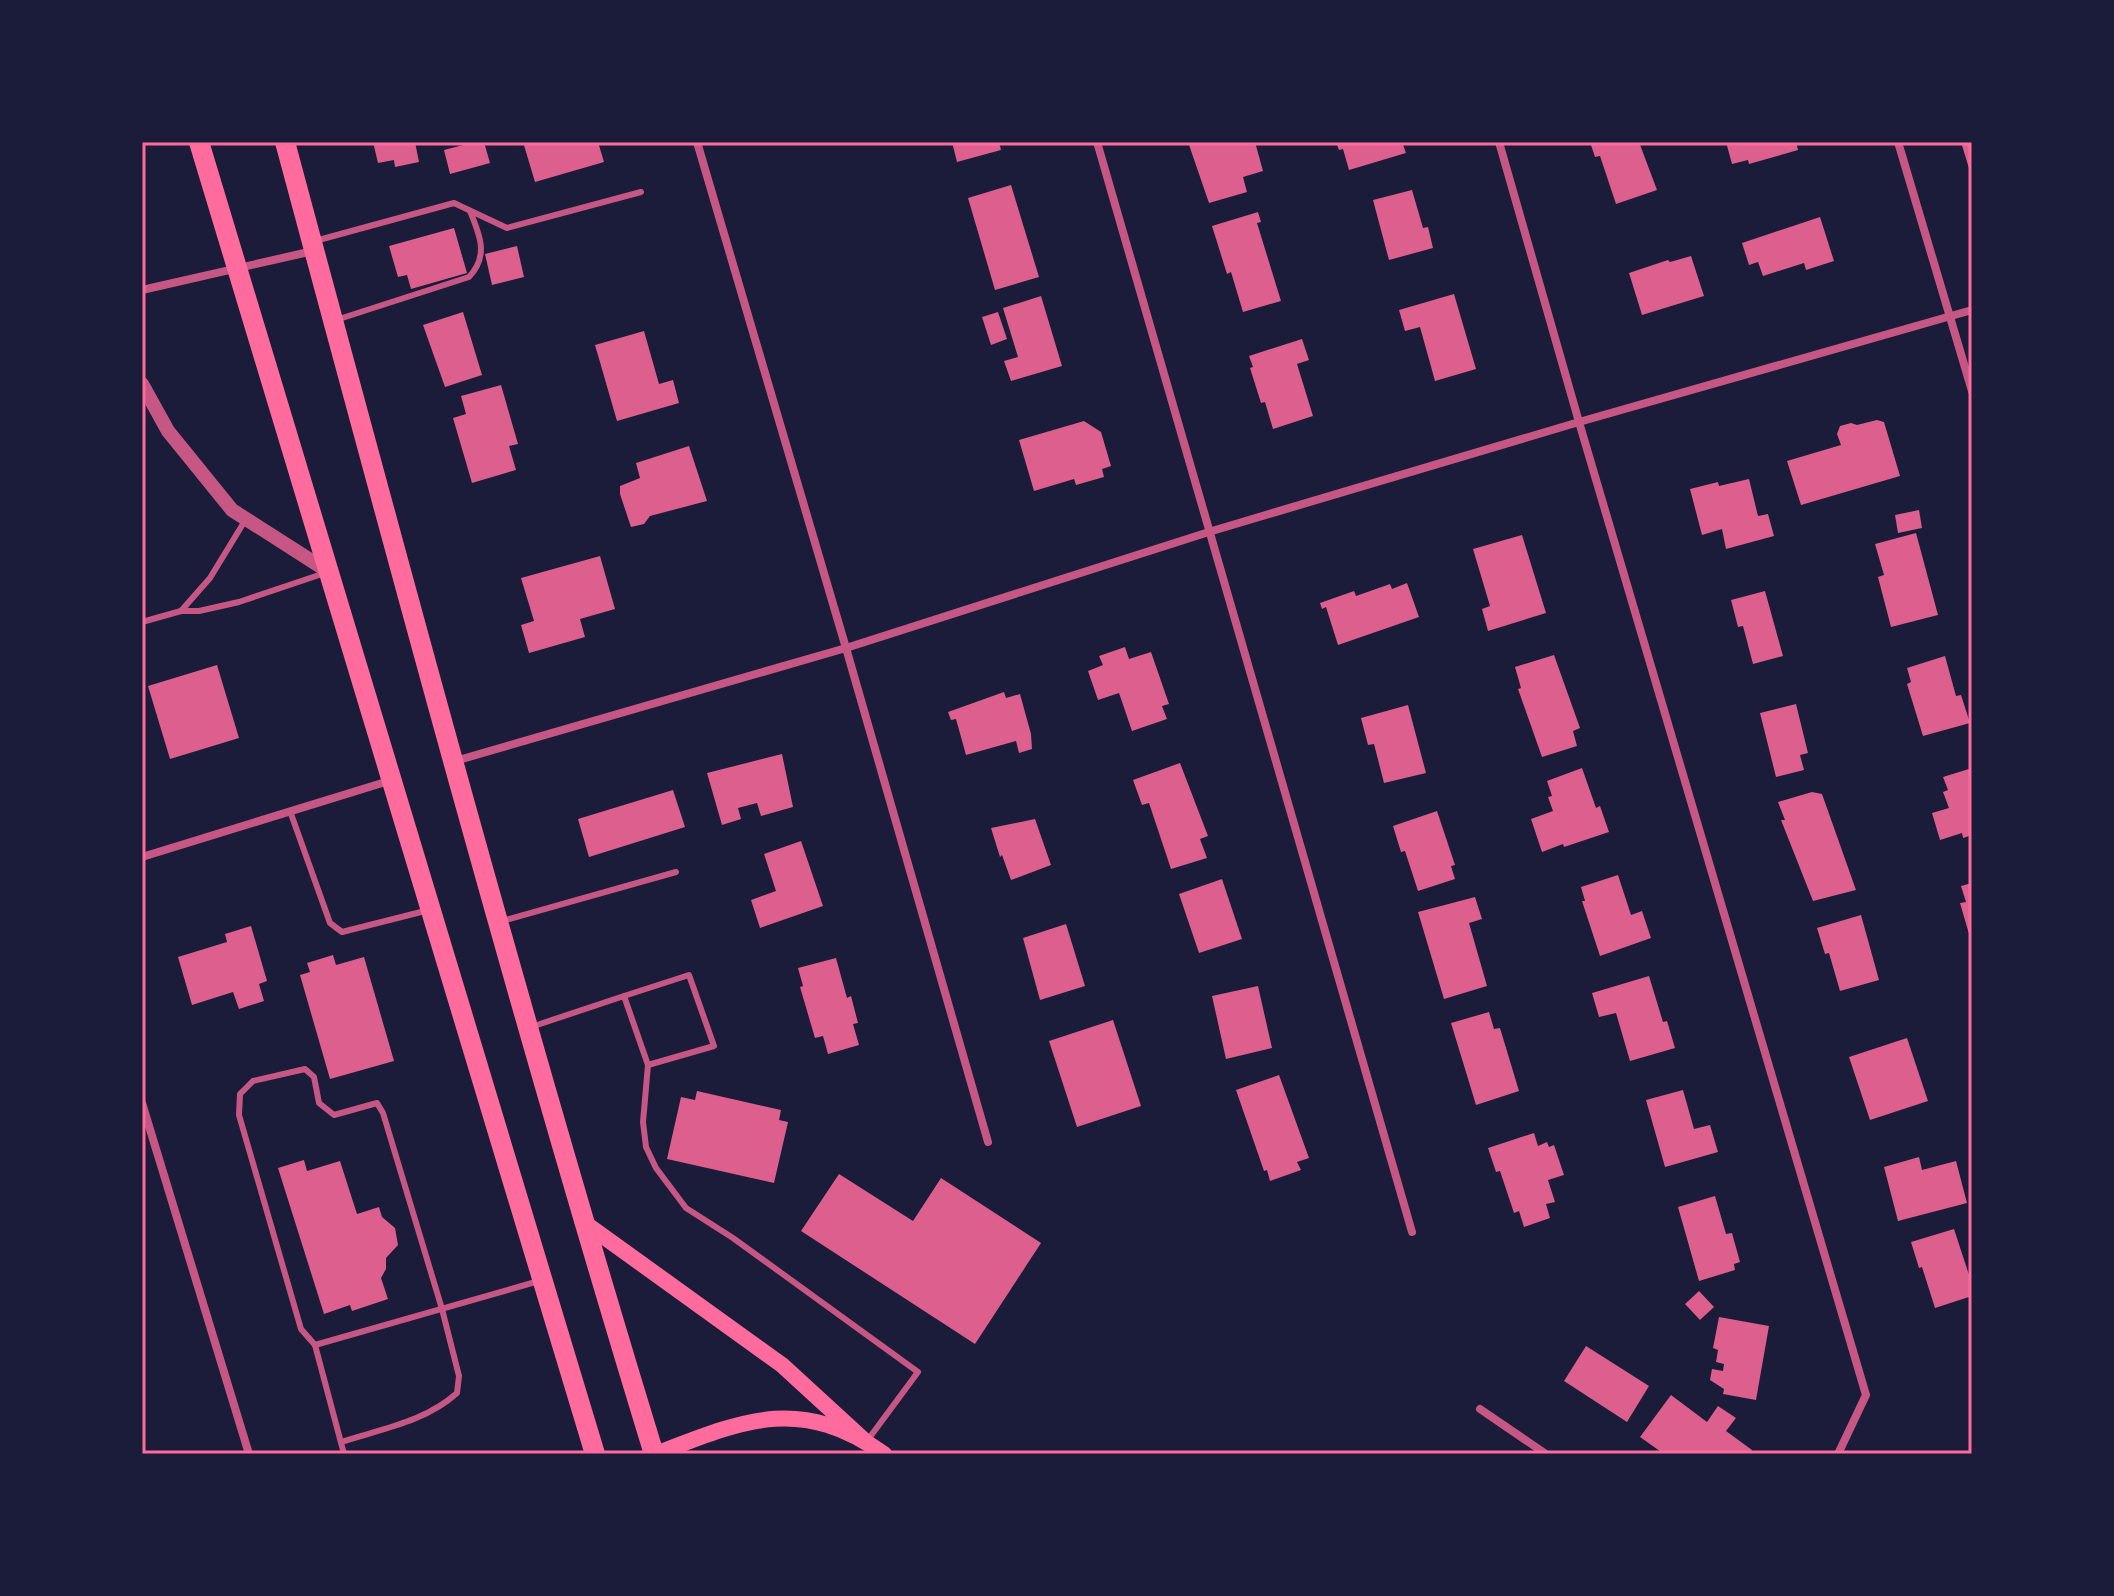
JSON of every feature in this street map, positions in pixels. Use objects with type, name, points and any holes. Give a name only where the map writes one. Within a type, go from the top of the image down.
[{"type":"main road","points":[[199,142],[595,1454]]},
{"type":"main road","points":[[285,142],[453,762],[582,1221],[655,1454],[697,1438],[779,1418],[820,1422],[866,1442]]},
{"type":"main road","points":[[582,1221],[782,1365],[866,1442],[884,1454]]},
{"type":"street","points":[[697,142],[988,1142]]},
{"type":"street","points":[[1097,142],[1212,531],[1412,1232]]},
{"type":"street","points":[[1499,142],[1866,1395],[1838,1454]]},
{"type":"street","points":[[1898,142],[1972,391]]},
{"type":"street","points":[[142,290],[237,269],[313,247]]},
{"type":"street","points":[[453,762],[846,648],[1212,531],[1972,310]]},
{"type":"street","points":[[142,384],[168,431],[232,510],[329,572]]},
{"type":"street","points":[[142,857],[393,780]]},
{"type":"street","points":[[142,1103],[249,1454]]},
{"type":"street","points":[[1480,1409],[1546,1454]]},
{"type":"lane","points":[[313,247],[454,203],[507,228],[641,192]]},
{"type":"lane","points":[[333,321],[469,277],[478,268],[481,254],[479,233],[470,211]]},
{"type":"lane","points":[[181,611],[210,578],[246,519]]},
{"type":"lane","points":[[142,622],[181,611],[199,611],[239,602],[329,572]]},
{"type":"lane","points":[[290,811],[330,923],[342,932],[431,909]]},
{"type":"lane","points":[[498,922],[676,872]]},
{"type":"lane","points":[[528,1028],[689,975],[714,1046],[648,1065]]},
{"type":"lane","points":[[624,996],[648,1065],[643,1122],[646,1147],[656,1168],[686,1208],[733,1238],[918,1372],[866,1442]]},
{"type":"lane","points":[[341,1442],[420,1417],[443,1406],[457,1393],[459,1376],[383,1113],[377,1103],[334,1115],[319,1103],[314,1077],[305,1069],[253,1081],[240,1094],[239,1115],[301,1329],[315,1345],[344,1454]]},
{"type":"lane","points":[[315,1345],[543,1280]]},
{"type":"building","points":[[373,142],[415,142],[419,162],[395,167],[394,160],[378,163]]},
{"type":"building","points":[[484,142],[490,163],[450,174],[444,150]]},
{"type":"building","points":[[523,142],[598,142],[604,162],[535,182]]},
{"type":"building","points":[[952,142],[999,142],[1001,150],[957,162]]},
{"type":"building","points":[[1188,142],[1255,142],[1263,171],[1243,177],[1247,192],[1209,203]]},
{"type":"building","points":[[1336,142],[1402,142],[1406,153],[1349,170],[1343,149],[1339,150]]},
{"type":"building","points":[[1590,142],[1639,142],[1657,190],[1616,204],[1600,156],[1595,157]]},
{"type":"building","points":[[1726,142],[1796,142],[1798,150],[1749,164],[1748,160],[1732,164]]},
{"type":"building","points":[[1961,142],[1972,142],[1972,175],[1971,175]]},
{"type":"building","points":[[1011,185],[1039,277],[995,290],[968,198]]},
{"type":"building","points":[[1412,190],[1423,228],[1428,227],[1433,248],[1389,260],[1373,200]]},
{"type":"building","points":[[1258,212],[1261,222],[1257,223],[1281,301],[1243,312],[1212,226]]},
{"type":"building","points":[[1820,217],[1834,261],[1806,270],[1804,263],[1763,276],[1758,262],[1749,265],[1742,243]]},
{"type":"building","points":[[454,228],[467,273],[411,289],[407,275],[398,277],[389,246]]},
{"type":"building","points":[[517,246],[524,277],[492,285],[485,254]]},
{"type":"building","points":[[1691,256],[1704,296],[1642,315],[1629,273]]},
{"type":"building","points":[[1454,294],[1476,369],[1435,381],[1420,327],[1405,331],[1399,310]]},
{"type":"building","points":[[1041,296],[1062,366],[1011,381],[1004,361],[1018,357],[1003,308]]},
{"type":"building","points":[[463,312],[482,375],[445,387],[423,325]]},
{"type":"building","points":[[998,312],[1007,339],[991,345],[982,317]]},
{"type":"building","points":[[644,331],[659,384],[673,380],[679,403],[617,421],[595,345]]},
{"type":"building","points":[[1302,339],[1309,360],[1297,364],[1313,416],[1273,429],[1265,402],[1261,403],[1249,356]]},
{"type":"building","points":[[501,385],[518,444],[509,446],[516,470],[472,483],[453,418],[466,414],[461,396]]},
{"type":"building","points":[[1877,420],[1884,422],[1900,476],[1801,505],[1787,461],[1841,445],[1837,434],[1840,426]]},
{"type":"building","points":[[1084,421],[1101,432],[1111,466],[1102,469],[1104,477],[1076,485],[1074,479],[1034,491],[1019,440]]},
{"type":"building","points":[[689,446],[707,501],[650,516],[644,524],[631,527],[620,486],[640,478],[636,463]]},
{"type":"building","points":[[1749,479],[1758,516],[1768,514],[1774,536],[1726,549],[1722,529],[1702,535],[1690,489]]},
{"type":"building","points":[[1919,510],[1922,528],[1898,533],[1895,515]]},
{"type":"building","points":[[1916,533],[1938,615],[1891,627],[1878,577],[1884,575],[1875,544]]},
{"type":"building","points":[[1522,535],[1546,613],[1488,631],[1482,609],[1490,606],[1473,549]]},
{"type":"building","points":[[600,556],[615,609],[580,619],[585,637],[529,653],[521,625],[534,621],[521,578]]},
{"type":"building","points":[[1407,583],[1419,617],[1338,645],[1326,607],[1322,609],[1320,603],[1354,591],[1356,596],[1390,584],[1392,589]]},
{"type":"building","points":[[1765,591],[1783,656],[1753,664],[1743,626],[1738,627],[1731,600]]},
{"type":"building","points":[[1125,647],[1129,659],[1151,652],[1169,704],[1162,706],[1167,719],[1132,731],[1119,693],[1098,700],[1088,671],[1103,665],[1099,656]]},
{"type":"building","points":[[1554,655],[1580,728],[1573,731],[1577,746],[1542,757],[1518,689],[1521,688],[1515,667]]},
{"type":"building","points":[[1945,656],[1956,696],[1961,695],[1970,723],[1923,736],[1907,684],[1911,682],[1907,668]]},
{"type":"building","points":[[217,665],[239,738],[170,759],[148,686]]},
{"type":"building","points":[[1004,692],[1006,698],[1020,694],[1032,749],[1019,753],[1016,741],[966,755],[956,719],[951,720],[948,712]]},
{"type":"building","points":[[1796,704],[1808,753],[1800,755],[1804,770],[1776,777],[1760,713]]},
{"type":"building","points":[[1408,705],[1426,773],[1384,783],[1374,744],[1368,745],[1361,718]]},
{"type":"building","points":[[782,754],[793,807],[761,816],[757,803],[738,808],[741,819],[722,825],[707,773]]},
{"type":"building","points":[[1180,763],[1208,836],[1200,839],[1207,858],[1171,869],[1149,803],[1142,805],[1133,780]]},
{"type":"building","points":[[1582,768],[1596,808],[1600,806],[1609,832],[1542,852],[1531,819],[1553,811],[1547,781]]},
{"type":"building","points":[[1972,768],[1972,835],[1963,838],[1962,833],[1940,840],[1932,813],[1949,808],[1943,792],[1948,790],[1943,777]]},
{"type":"building","points":[[673,790],[685,827],[589,857],[578,819]]},
{"type":"building","points":[[1812,792],[1822,794],[1856,890],[1813,901],[1781,820],[1785,820],[1778,802]]},
{"type":"building","points":[[1437,811],[1455,865],[1451,866],[1455,879],[1418,891],[1393,826]]},
{"type":"building","points":[[1035,819],[1051,865],[1011,880],[991,828]]},
{"type":"building","points":[[801,841],[823,906],[760,928],[751,900],[776,891],[764,854]]},
{"type":"building","points":[[1618,875],[1631,915],[1642,911],[1651,938],[1600,956],[1582,901],[1585,901],[1581,887]]},
{"type":"building","points":[[1222,879],[1242,939],[1199,953],[1179,894]]},
{"type":"building","points":[[1972,883],[1972,933],[1969,934],[1960,903],[1966,902],[1961,886]]},
{"type":"building","points":[[1475,897],[1482,919],[1469,923],[1487,986],[1444,999],[1418,912]]},
{"type":"building","points":[[1861,915],[1879,980],[1840,991],[1829,953],[1825,954],[1817,928]]},
{"type":"building","points":[[1066,924],[1085,986],[1040,1000],[1023,938]]},
{"type":"building","points":[[251,926],[267,981],[259,984],[264,1001],[239,1009],[233,992],[192,1005],[178,957],[227,942],[225,934]]},
{"type":"building","points":[[333,955],[336,965],[364,957],[394,1061],[330,1079],[300,975],[310,972],[307,963]]},
{"type":"building","points":[[836,958],[847,998],[851,996],[858,1023],[853,1024],[859,1045],[828,1054],[823,1036],[815,1038],[800,987],[803,986],[798,968]]},
{"type":"building","points":[[1649,976],[1663,1022],[1667,1021],[1675,1048],[1630,1061],[1616,1013],[1599,1017],[1592,993]]},
{"type":"building","points":[[1258,986],[1272,1048],[1226,1059],[1212,996]]},
{"type":"building","points":[[1489,1012],[1494,1029],[1500,1028],[1519,1091],[1476,1105],[1451,1023]]},
{"type":"building","points":[[1113,1020],[1141,1106],[1077,1127],[1049,1041]]},
{"type":"building","points":[[1907,1038],[1928,1101],[1870,1120],[1849,1057]]},
{"type":"building","points":[[1279,1075],[1309,1158],[1297,1162],[1301,1170],[1270,1181],[1236,1090]]},
{"type":"building","points":[[1683,1090],[1694,1129],[1710,1125],[1718,1152],[1665,1167],[1646,1100]]},
{"type":"building","points":[[697,1091],[781,1110],[779,1120],[788,1122],[774,1183],[667,1159],[681,1097],[695,1100]]},
{"type":"building","points":[[1534,1133],[1538,1146],[1547,1142],[1549,1147],[1554,1145],[1564,1175],[1548,1180],[1555,1202],[1546,1204],[1550,1218],[1524,1227],[1519,1211],[1514,1213],[1500,1171],[1496,1172],[1488,1148]]},
{"type":"building","points":[[1919,1157],[1922,1170],[1956,1161],[1967,1203],[1898,1221],[1884,1167]]},
{"type":"building","points":[[304,1160],[307,1171],[340,1161],[357,1214],[379,1207],[382,1217],[395,1228],[398,1245],[386,1258],[386,1269],[381,1278],[388,1299],[352,1311],[350,1305],[324,1314],[278,1168]]},
{"type":"building","points":[[839,1174],[913,1221],[941,1178],[1041,1243],[975,1344],[801,1231]]},
{"type":"building","points":[[1715,1196],[1726,1234],[1732,1233],[1740,1262],[1734,1264],[1735,1270],[1699,1281],[1678,1207]]},
{"type":"building","points":[[1954,1229],[1972,1284],[1972,1296],[1935,1308],[1911,1242]]},
{"type":"building","points":[[1699,1291],[1714,1307],[1700,1320],[1685,1304]]},
{"type":"building","points":[[1719,1317],[1769,1326],[1756,1400],[1723,1394],[1724,1389],[1710,1380],[1712,1369],[1723,1371],[1724,1364],[1716,1362],[1718,1350],[1713,1348]]},
{"type":"building","points":[[1586,1346],[1649,1386],[1627,1422],[1564,1381]]},
{"type":"building","points":[[1671,1395],[1707,1422],[1718,1406],[1736,1418],[1726,1431],[1752,1450],[1749,1454],[1664,1454],[1640,1437]]}]
